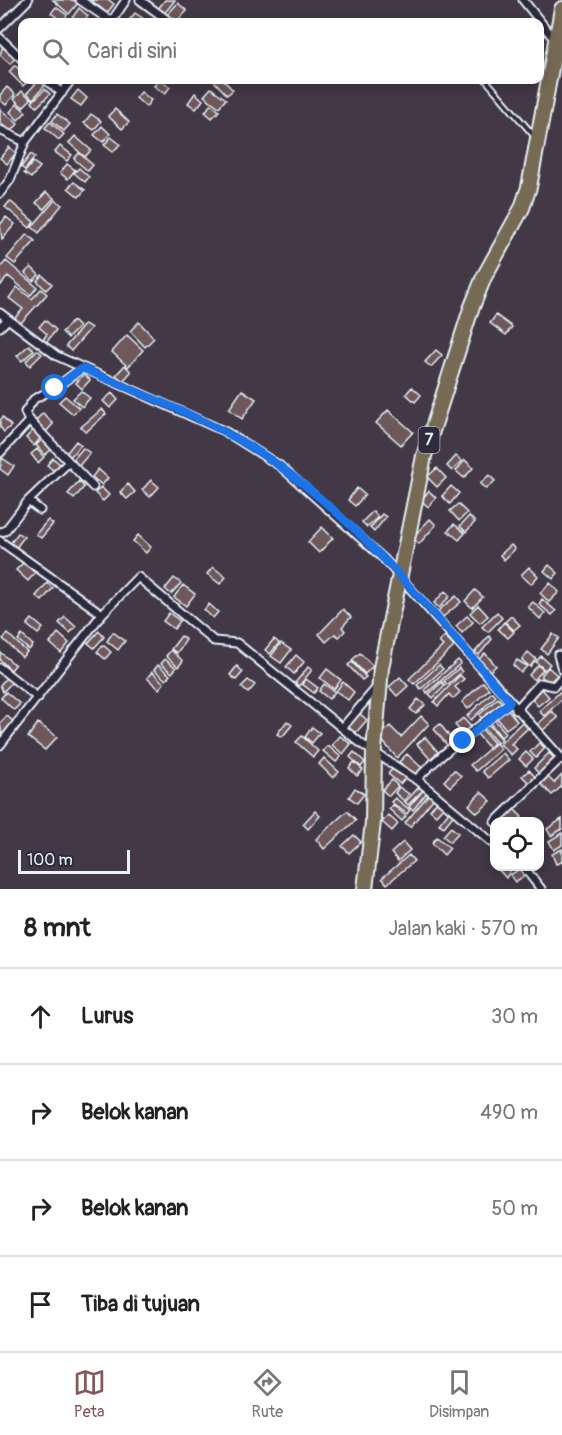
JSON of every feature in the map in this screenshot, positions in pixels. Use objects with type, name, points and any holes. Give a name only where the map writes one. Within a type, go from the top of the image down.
[{"type":"highway","name":"7","points":[[365,889],[373,822],[374,751],[379,685],[398,574],[424,456],[468,319],[484,277],[522,208],[535,169],[562,9]]},
{"type":"street","points":[[0,28],[28,0]]},
{"type":"street","points":[[80,0],[105,18]]},
{"type":"street","points":[[114,18],[126,0]]},
{"type":"street","points":[[140,0],[165,18]]},
{"type":"street","points":[[523,0],[537,18]]},
{"type":"street","points":[[544,26],[555,40]]},
{"type":"street","points":[[0,38],[18,55]]},
{"type":"street","points":[[51,84],[62,93]]},
{"type":"street","points":[[0,193],[15,171],[25,142],[68,84]]},
{"type":"street","points":[[0,130],[25,142]]},
{"type":"street","points":[[0,313],[57,356],[226,432],[261,453],[307,488],[398,574],[516,710],[562,758],[500,817]]},
{"type":"street","points":[[0,327],[8,319]]},
{"type":"street","points":[[82,368],[28,404],[25,412],[93,487]]},
{"type":"street","points":[[0,453],[30,420]]},
{"type":"street","points":[[69,462],[28,501],[1,532],[1,542],[102,614]]},
{"type":"street","points":[[28,501],[40,510]]},
{"type":"street","points":[[0,745],[102,614],[136,577],[209,638],[220,643],[228,641],[237,643],[342,728],[416,780],[490,840]]},
{"type":"street","points":[[558,655],[562,669]]},
{"type":"street","points":[[0,668],[38,698]]},
{"type":"street","points":[[516,710],[540,683],[554,686],[562,677]]},
{"type":"street","points":[[342,728],[379,685]]},
{"type":"street","points":[[416,780],[435,759],[463,741],[510,702]]},
{"type":"street","points":[[483,834],[490,827]]},
{"type":"street","points":[[527,871],[541,889]]},
{"type":"lane","points":[[489,84],[540,142]]},
{"type":"building","points":[[53,0],[73,0],[78,3],[69,14]]},
{"type":"building","points":[[91,0],[109,0],[114,4],[107,13]]},
{"type":"building","points":[[165,0],[175,0],[164,14],[158,9]]},
{"type":"building","points":[[178,3],[187,11],[180,18],[166,16]]},
{"type":"building","points":[[56,7],[67,15],[65,18],[58,18],[51,13]]},
{"type":"building","points":[[79,8],[88,16],[86,18],[72,18]]},
{"type":"building","points":[[135,13],[142,18],[131,18]]},
{"type":"building","points":[[3,45],[16,57],[10,64],[0,55]]},
{"type":"building","points":[[15,65],[18,68],[18,81],[9,72]]},
{"type":"building","points":[[35,84],[46,84],[33,99],[27,93]]},
{"type":"building","points":[[166,84],[170,87],[165,94],[154,86]]},
{"type":"building","points":[[217,84],[227,84],[233,90],[227,95]]},
{"type":"building","points":[[7,87],[15,94],[6,105],[0,100],[0,95]]},
{"type":"building","points":[[211,88],[226,99],[219,107],[204,96]]},
{"type":"building","points":[[45,89],[50,94],[37,107],[32,102]]},
{"type":"building","points":[[78,90],[87,98],[81,106],[71,99]]},
{"type":"building","points":[[22,91],[31,99],[23,107],[14,99]]},
{"type":"building","points":[[141,92],[151,100],[146,107],[136,98]]},
{"type":"building","points":[[195,93],[203,100],[196,109],[188,103]]},
{"type":"building","points":[[17,104],[26,112],[18,120],[10,112]]},
{"type":"building","points":[[211,104],[219,111],[212,118],[205,112]]},
{"type":"building","points":[[0,109],[18,124],[11,132],[0,123]]},
{"type":"building","points":[[115,109],[129,122],[122,129],[108,116]]},
{"type":"building","points":[[57,114],[70,124],[64,131],[52,121]]},
{"type":"building","points":[[91,114],[101,121],[94,130],[84,123]]},
{"type":"building","points":[[50,122],[64,134],[59,140],[45,128]]},
{"type":"building","points":[[102,126],[110,134],[103,142],[94,135]]},
{"type":"building","points":[[75,136],[91,150],[85,157],[69,143]]},
{"type":"building","points":[[111,137],[120,144],[113,152],[104,145]]},
{"type":"building","points":[[60,146],[72,155],[67,161],[55,152]]},
{"type":"building","points":[[9,147],[16,153],[7,164],[0,158]]},
{"type":"building","points":[[79,153],[93,165],[88,171],[74,159]]},
{"type":"building","points":[[31,154],[35,157],[25,170],[21,167]]},
{"type":"building","points":[[33,162],[40,167],[31,178],[24,173]]},
{"type":"building","points":[[67,164],[75,170],[68,179],[60,173]]},
{"type":"building","points":[[79,168],[89,177],[85,182],[74,173]]},
{"type":"building","points":[[74,182],[85,190],[79,197],[68,188]]},
{"type":"building","points":[[46,192],[54,198],[44,209],[36,203]]},
{"type":"building","points":[[55,200],[62,205],[39,233],[32,227]]},
{"type":"building","points":[[10,201],[34,222],[30,228],[5,207]]},
{"type":"building","points":[[6,217],[15,224],[2,239],[0,225]]},
{"type":"building","points":[[27,234],[35,241],[15,264],[7,258]]},
{"type":"building","points":[[6,261],[37,287],[31,295],[8,276],[0,286],[0,268]]},
{"type":"building","points":[[31,267],[39,275],[33,281],[25,273]]},
{"type":"building","points":[[42,275],[52,284],[46,290],[37,281]]},
{"type":"building","points":[[17,287],[32,299],[41,289],[47,294],[20,324],[14,319],[23,309],[9,298]]},
{"type":"building","points":[[496,315],[512,327],[506,335],[490,323]]},
{"type":"building","points":[[45,320],[56,330],[45,344],[42,341],[47,334],[39,327]]},
{"type":"building","points":[[73,321],[79,327],[68,338],[62,332]]},
{"type":"building","points":[[139,322],[154,338],[145,347],[130,331]]},
{"type":"building","points":[[85,324],[91,328],[71,351],[66,346]]},
{"type":"building","points":[[127,335],[143,350],[128,367],[112,352]]},
{"type":"building","points":[[29,345],[34,350],[22,361],[17,356]]},
{"type":"building","points":[[37,350],[42,354],[30,366],[26,361]]},
{"type":"building","points":[[436,350],[442,355],[431,367],[425,362]]},
{"type":"building","points":[[125,365],[131,372],[123,381],[116,375]]},
{"type":"building","points":[[84,374],[90,380],[82,389],[76,383]]},
{"type":"building","points":[[412,387],[421,395],[415,402],[406,394]]},
{"type":"building","points":[[242,390],[256,399],[242,419],[229,409]]},
{"type":"building","points":[[81,391],[90,398],[82,407],[73,399]]},
{"type":"building","points":[[112,393],[118,400],[110,408],[103,401]]},
{"type":"building","points":[[65,396],[79,408],[73,414],[59,402]]},
{"type":"building","points":[[102,409],[106,414],[86,432],[81,427]]},
{"type":"building","points":[[388,410],[413,432],[401,445],[376,423]]},
{"type":"building","points":[[43,413],[53,424],[45,433],[34,422]]},
{"type":"building","points":[[3,417],[11,426],[4,432],[0,427],[0,420]]},
{"type":"building","points":[[34,429],[42,436],[34,446],[26,438]]},
{"type":"building","points":[[43,439],[52,449],[45,455],[36,445]]},
{"type":"building","points":[[76,441],[81,445],[68,459],[64,456]]},
{"type":"building","points":[[83,448],[90,453],[77,468],[71,462]]},
{"type":"building","points":[[37,449],[44,457],[38,463],[31,454]]},
{"type":"building","points":[[456,456],[462,461],[452,471],[447,466]]},
{"type":"building","points":[[2,458],[14,466],[8,475],[0,469]]},
{"type":"building","points":[[53,458],[61,465],[55,472],[47,465]]},
{"type":"building","points":[[465,460],[473,468],[464,478],[456,471]]},
{"type":"building","points":[[437,468],[446,478],[437,487],[427,477]]},
{"type":"building","points":[[98,469],[108,478],[102,485],[92,477]]},
{"type":"building","points":[[489,475],[495,481],[486,489],[480,484]]},
{"type":"building","points":[[151,480],[159,487],[150,497],[142,490]]},
{"type":"building","points":[[79,481],[84,487],[74,499],[68,494]]},
{"type":"building","points":[[128,484],[135,492],[127,499],[120,492]]},
{"type":"building","points":[[451,486],[459,493],[450,504],[442,496]]},
{"type":"building","points":[[101,487],[109,495],[103,501],[95,493]]},
{"type":"building","points":[[357,488],[365,495],[355,506],[348,500]]},
{"type":"building","points":[[429,491],[436,498],[428,507],[421,500]]},
{"type":"building","points":[[458,504],[467,513],[459,521],[450,511]]},
{"type":"building","points":[[373,511],[378,517],[367,527],[362,522]]},
{"type":"building","points":[[382,514],[386,517],[374,532],[370,528]]},
{"type":"building","points":[[469,516],[475,522],[466,532],[460,526]]},
{"type":"building","points":[[430,519],[436,525],[419,544],[412,538]]},
{"type":"building","points":[[48,520],[53,524],[41,538],[36,534]]},
{"type":"building","points":[[454,524],[465,533],[459,540],[448,531]]},
{"type":"building","points":[[322,527],[333,538],[319,553],[308,542]]},
{"type":"building","points":[[18,533],[24,537],[16,548],[10,544]]},
{"type":"building","points":[[138,535],[151,547],[146,553],[133,541]]},
{"type":"building","points":[[511,545],[515,549],[504,560],[500,555]]},
{"type":"building","points":[[24,562],[35,573],[28,581],[16,570]]},
{"type":"building","points":[[549,565],[558,573],[553,579],[544,571]]},
{"type":"building","points":[[213,567],[226,577],[220,584],[207,574]]},
{"type":"building","points":[[529,567],[538,576],[531,584],[521,575]]},
{"type":"building","points":[[174,578],[181,583],[171,594],[165,589]]},
{"type":"building","points":[[47,583],[53,588],[42,601],[36,596]]},
{"type":"building","points":[[550,583],[559,592],[549,602],[540,593]]},
{"type":"building","points":[[183,585],[195,594],[186,606],[174,597]]},
{"type":"building","points":[[475,590],[483,597],[472,608],[465,601]]},
{"type":"building","points":[[445,591],[450,596],[439,608],[434,603]]},
{"type":"building","points":[[456,596],[461,602],[443,617],[438,611]]},
{"type":"building","points":[[542,599],[556,611],[552,615],[539,604]]},
{"type":"building","points":[[533,602],[545,613],[540,619],[528,607]]},
{"type":"building","points":[[209,604],[218,612],[213,618],[204,610]]},
{"type":"building","points":[[478,605],[488,616],[480,623],[470,613]]},
{"type":"building","points":[[343,609],[351,617],[342,627],[345,631],[339,637],[335,634],[326,642],[319,634]]},
{"type":"building","points":[[497,612],[502,618],[488,632],[482,627]]},
{"type":"building","points":[[169,613],[180,621],[174,629],[163,621]]},
{"type":"building","points":[[467,616],[473,622],[462,633],[456,626]]},
{"type":"building","points":[[511,616],[520,625],[514,630],[505,622]]},
{"type":"building","points":[[65,617],[76,627],[70,633],[59,623]]},
{"type":"building","points":[[32,619],[43,628],[38,634],[27,625]]},
{"type":"building","points":[[504,622],[514,632],[508,638],[498,629]]},
{"type":"building","points":[[99,631],[104,637],[94,648],[88,643]]},
{"type":"building","points":[[113,632],[125,641],[118,650],[107,641]]},
{"type":"building","points":[[58,633],[69,643],[61,653],[50,643]]},
{"type":"building","points":[[8,634],[27,652],[22,657],[3,639]]},
{"type":"building","points":[[553,634],[559,638],[547,654],[541,649]]},
{"type":"building","points":[[22,635],[33,645],[29,650],[18,640]]},
{"type":"building","points":[[181,636],[186,640],[177,653],[171,649]]},
{"type":"building","points":[[445,636],[454,647],[414,684],[409,679],[443,646],[439,642]]},
{"type":"building","points":[[489,636],[492,639],[479,655],[475,652]]},
{"type":"building","points":[[274,639],[279,643],[270,654],[265,650]]},
{"type":"building","points":[[281,643],[291,650],[281,663],[271,656]]},
{"type":"building","points":[[103,645],[111,652],[105,659],[97,652]]},
{"type":"building","points":[[171,650],[183,661],[178,667],[166,656]]},
{"type":"building","points":[[0,652],[15,665],[11,670],[0,660]]},
{"type":"building","points":[[528,652],[536,659],[530,667],[522,660]]},
{"type":"building","points":[[360,653],[373,666],[365,674],[352,660]]},
{"type":"building","points":[[485,653],[496,666],[490,671],[479,659]]},
{"type":"building","points":[[296,655],[304,662],[294,674],[286,667]]},
{"type":"building","points":[[541,656],[550,664],[545,670],[536,662]]},
{"type":"building","points":[[165,659],[176,668],[172,673],[161,664]]},
{"type":"building","points":[[458,660],[461,663],[427,693],[425,689]]},
{"type":"building","points":[[517,660],[527,666],[521,673],[513,665]]},
{"type":"building","points":[[352,662],[366,677],[362,680],[348,665]]},
{"type":"building","points":[[158,665],[170,675],[166,680],[154,670]]},
{"type":"building","points":[[439,665],[443,669],[421,689],[417,685]]},
{"type":"building","points":[[538,665],[543,670],[534,680],[529,675]]},
{"type":"building","points":[[237,666],[243,672],[236,680],[230,675]]},
{"type":"building","points":[[308,667],[312,670],[299,686],[295,683]]},
{"type":"building","points":[[548,667],[557,675],[549,683],[541,676]]},
{"type":"building","points":[[459,668],[462,672],[447,685],[444,681]]},
{"type":"building","points":[[327,669],[341,680],[334,689],[320,678]]},
{"type":"building","points":[[152,672],[164,683],[159,689],[147,678]]},
{"type":"building","points":[[460,675],[464,679],[455,687],[460,692],[453,699],[449,694],[438,706],[434,702]]},
{"type":"building","points":[[7,677],[12,682],[3,692],[0,685]]},
{"type":"building","points":[[400,677],[408,686],[397,696],[389,687]]},
{"type":"building","points":[[306,679],[318,688],[314,693],[302,684]]},
{"type":"building","points":[[248,680],[255,685],[248,693],[241,687]]},
{"type":"building","points":[[343,682],[354,692],[348,700],[336,691]]},
{"type":"building","points":[[442,682],[445,686],[433,698],[429,694]]},
{"type":"building","points":[[483,682],[489,689],[468,709],[462,702]]},
{"type":"building","points":[[324,684],[335,692],[329,699],[319,691]]},
{"type":"building","points":[[541,688],[549,697],[538,706],[530,697]]},
{"type":"building","points":[[562,690],[562,699],[544,716],[539,711]]},
{"type":"building","points":[[6,692],[20,704],[14,710],[1,698]]},
{"type":"building","points":[[492,692],[496,696],[471,720],[467,716]]},
{"type":"building","points":[[498,698],[503,703],[484,721],[479,715]]},
{"type":"building","points":[[418,699],[425,705],[416,714],[410,709]]},
{"type":"building","points":[[507,708],[517,721],[506,729],[496,717]]},
{"type":"building","points":[[552,711],[558,718],[543,730],[538,724]]},
{"type":"building","points":[[359,713],[367,720],[353,736],[345,728]]},
{"type":"building","points":[[7,716],[14,722],[2,735],[0,723]]},
{"type":"building","points":[[421,716],[429,724],[397,758],[379,737],[390,726],[401,737]]},
{"type":"building","points":[[463,718],[472,728],[464,735],[455,725]]},
{"type":"building","points":[[494,719],[506,733],[501,737],[490,723]]},
{"type":"building","points":[[287,721],[292,725],[282,737],[277,734]]},
{"type":"building","points":[[522,722],[528,728],[511,744],[517,749],[511,755],[500,744]]},
{"type":"building","points":[[38,723],[57,737],[45,750],[28,737]]},
{"type":"building","points":[[440,724],[453,741],[447,745],[434,729]]},
{"type":"building","points":[[488,724],[502,739],[497,743],[484,728]]},
{"type":"building","points":[[312,727],[320,733],[312,743],[305,737]]},
{"type":"building","points":[[482,729],[494,743],[489,748],[477,734]]},
{"type":"building","points":[[302,736],[318,751],[313,757],[296,742]]},
{"type":"building","points":[[340,736],[351,744],[343,754],[332,745]]},
{"type":"building","points":[[425,737],[438,752],[430,759],[417,744]]},
{"type":"building","points":[[496,743],[501,749],[476,771],[470,765]]},
{"type":"building","points":[[539,743],[545,748],[536,758],[530,752]]},
{"type":"building","points":[[328,746],[341,757],[336,762],[323,751]]},
{"type":"building","points":[[354,752],[365,762],[361,767],[350,757]]},
{"type":"building","points":[[526,752],[533,759],[526,766],[519,759]]},
{"type":"building","points":[[503,753],[509,760],[488,778],[482,771]]},
{"type":"building","points":[[549,753],[555,759],[539,774],[534,768]]},
{"type":"building","points":[[407,754],[422,768],[415,776],[399,762]]},
{"type":"building","points":[[324,758],[339,772],[333,778],[319,764]]},
{"type":"building","points":[[354,762],[363,770],[357,776],[349,768]]},
{"type":"building","points":[[394,767],[406,777],[400,784],[388,774]]},
{"type":"building","points":[[454,770],[461,776],[450,787],[444,781]]},
{"type":"building","points":[[529,770],[537,779],[531,785],[522,776]]},
{"type":"building","points":[[562,775],[562,786],[552,795],[540,783],[547,776],[554,783]]},
{"type":"building","points":[[392,780],[398,786],[389,796],[382,790]]},
{"type":"building","points":[[421,785],[425,788],[408,805],[405,802]]},
{"type":"building","points":[[399,787],[409,794],[404,801],[395,793]]},
{"type":"building","points":[[355,788],[364,794],[357,803],[349,797]]},
{"type":"building","points":[[425,788],[428,791],[413,810],[409,807]]},
{"type":"building","points":[[481,792],[491,801],[477,813],[469,805]]},
{"type":"building","points":[[429,794],[434,798],[410,827],[405,823]]},
{"type":"building","points":[[395,798],[410,810],[407,814],[391,802]]},
{"type":"building","points":[[438,800],[445,805],[436,815],[430,810]]},
{"type":"building","points":[[393,805],[406,816],[402,821],[389,809]]},
{"type":"building","points":[[451,809],[456,812],[444,827],[439,824]]},
{"type":"building","points":[[514,809],[522,817],[504,817]]},
{"type":"building","points":[[315,811],[320,816],[308,829],[303,824]]},
{"type":"building","points":[[347,811],[356,820],[324,849],[316,839]]},
{"type":"building","points":[[388,815],[398,824],[392,831],[382,822]]},
{"type":"building","points":[[562,819],[562,829],[551,836],[547,829]]},
{"type":"building","points":[[451,827],[458,833],[450,842],[443,836]]},
{"type":"building","points":[[562,833],[562,845],[554,850],[549,841]]},
{"type":"building","points":[[354,835],[361,842],[349,853],[342,846]]},
{"type":"building","points":[[437,837],[450,848],[444,855],[432,843]]},
{"type":"building","points":[[403,842],[410,850],[398,861],[391,853]]},
{"type":"building","points":[[562,849],[562,862],[556,864],[552,854]]},
{"type":"building","points":[[409,855],[414,861],[387,884],[382,878]]},
{"type":"building","points":[[500,871],[510,871],[506,878]]},
{"type":"building","points":[[516,871],[523,871],[526,875],[515,882],[510,875]]},
{"type":"route","points":[[55,388],[82,368],[226,432],[280,466],[307,488],[384,559],[510,702],[463,741]]}]
